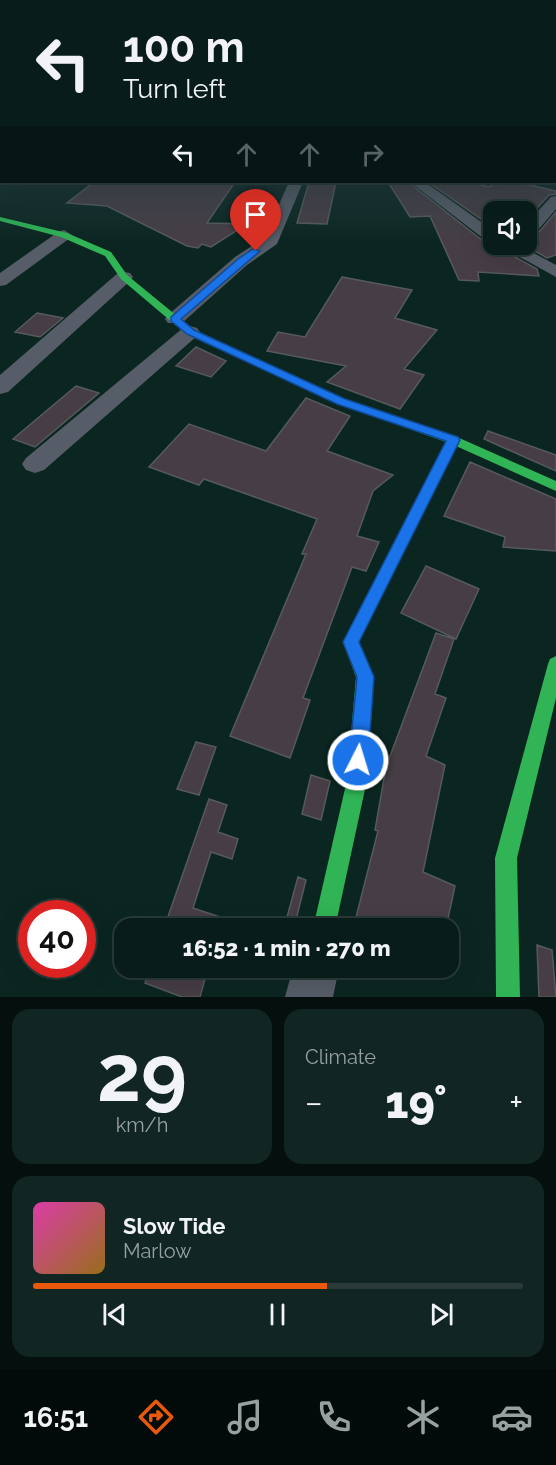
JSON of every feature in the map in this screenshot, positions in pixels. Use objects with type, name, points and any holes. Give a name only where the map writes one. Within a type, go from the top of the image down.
[{"type":"street","points":[[35,464],[183,326],[241,261],[271,241],[296,183]]},
{"type":"street","points":[[419,183],[483,231]]},
{"type":"street","points":[[537,222],[556,200]]},
{"type":"street","points":[[0,219],[64,235],[108,254],[124,277],[183,326],[341,401],[453,440],[556,486]]},
{"type":"street","points":[[0,281],[64,235]]},
{"type":"street","points":[[528,255],[556,272]]},
{"type":"street","points":[[0,387],[124,277]]},
{"type":"street","points":[[326,918],[357,780],[365,677],[351,642],[453,440]]},
{"type":"street","points":[[508,997],[506,858],[556,664]]},
{"type":"street","points":[[309,997],[314,978]]},
{"type":"building","points":[[93,183],[234,183],[207,223],[247,224],[211,247],[202,244],[198,248],[187,246],[107,206],[67,203]]},
{"type":"building","points":[[309,183],[336,183],[327,224],[297,223]]},
{"type":"building","points":[[389,183],[409,183],[483,241],[483,255],[511,255],[537,269],[539,276],[478,272],[479,281],[459,280],[430,216],[410,217]]},
{"type":"building","points":[[429,183],[472,183],[489,187],[495,183],[522,183],[556,191],[556,194],[549,195],[537,208],[537,201],[483,201],[483,220]]},
{"type":"building","points":[[556,212],[556,255],[547,258],[537,252],[537,234]]},
{"type":"building","points":[[342,277],[412,290],[395,318],[437,330],[404,369],[424,375],[400,409],[327,382],[346,366],[267,351],[278,332],[305,337]]},
{"type":"building","points":[[37,313],[63,318],[40,337],[15,332]]},
{"type":"building","points":[[196,347],[226,361],[211,377],[176,366]]},
{"type":"building","points":[[76,386],[99,393],[35,447],[13,439]]},
{"type":"building","points":[[306,398],[350,416],[327,451],[393,475],[373,491],[357,536],[379,542],[366,571],[352,567],[303,698],[310,700],[290,758],[230,736],[306,554],[302,554],[317,519],[204,479],[199,485],[149,467],[189,424],[266,451]]},
{"type":"building","points":[[488,431],[556,455],[556,471],[484,439]]},
{"type":"building","points":[[470,462],[556,499],[556,551],[503,547],[505,537],[444,516]]},
{"type":"building","points":[[426,566],[479,589],[456,639],[401,613]]},
{"type":"building","points":[[436,633],[454,639],[435,694],[446,698],[426,756],[445,765],[423,872],[455,886],[448,918],[356,918],[378,831],[375,830],[386,767]]},
{"type":"building","points":[[196,742],[216,747],[199,795],[177,789]]},
{"type":"building","points":[[311,775],[330,781],[321,820],[302,814]]},
{"type":"building","points":[[209,799],[227,805],[218,832],[238,839],[232,859],[211,852],[193,908],[223,918],[167,918]]},
{"type":"building","points":[[298,877],[306,880],[296,918],[287,918]]},
{"type":"building","points":[[537,945],[552,950],[556,997],[539,997]]},
{"type":"building","points":[[147,978],[205,978],[200,997],[182,997],[145,983]]},
{"type":"traffic: fast","points":[[0,219],[64,235],[108,254],[124,277],[190,332],[341,401],[453,440],[556,486]]},
{"type":"traffic: fast","points":[[326,918],[357,780],[365,677],[351,642],[453,440]]},
{"type":"traffic: fast","points":[[508,997],[506,858],[556,664]]},
{"type":"route","points":[[256,251],[241,261],[175,319],[190,332],[341,401],[453,440],[351,642],[365,677],[358,760]]}]
